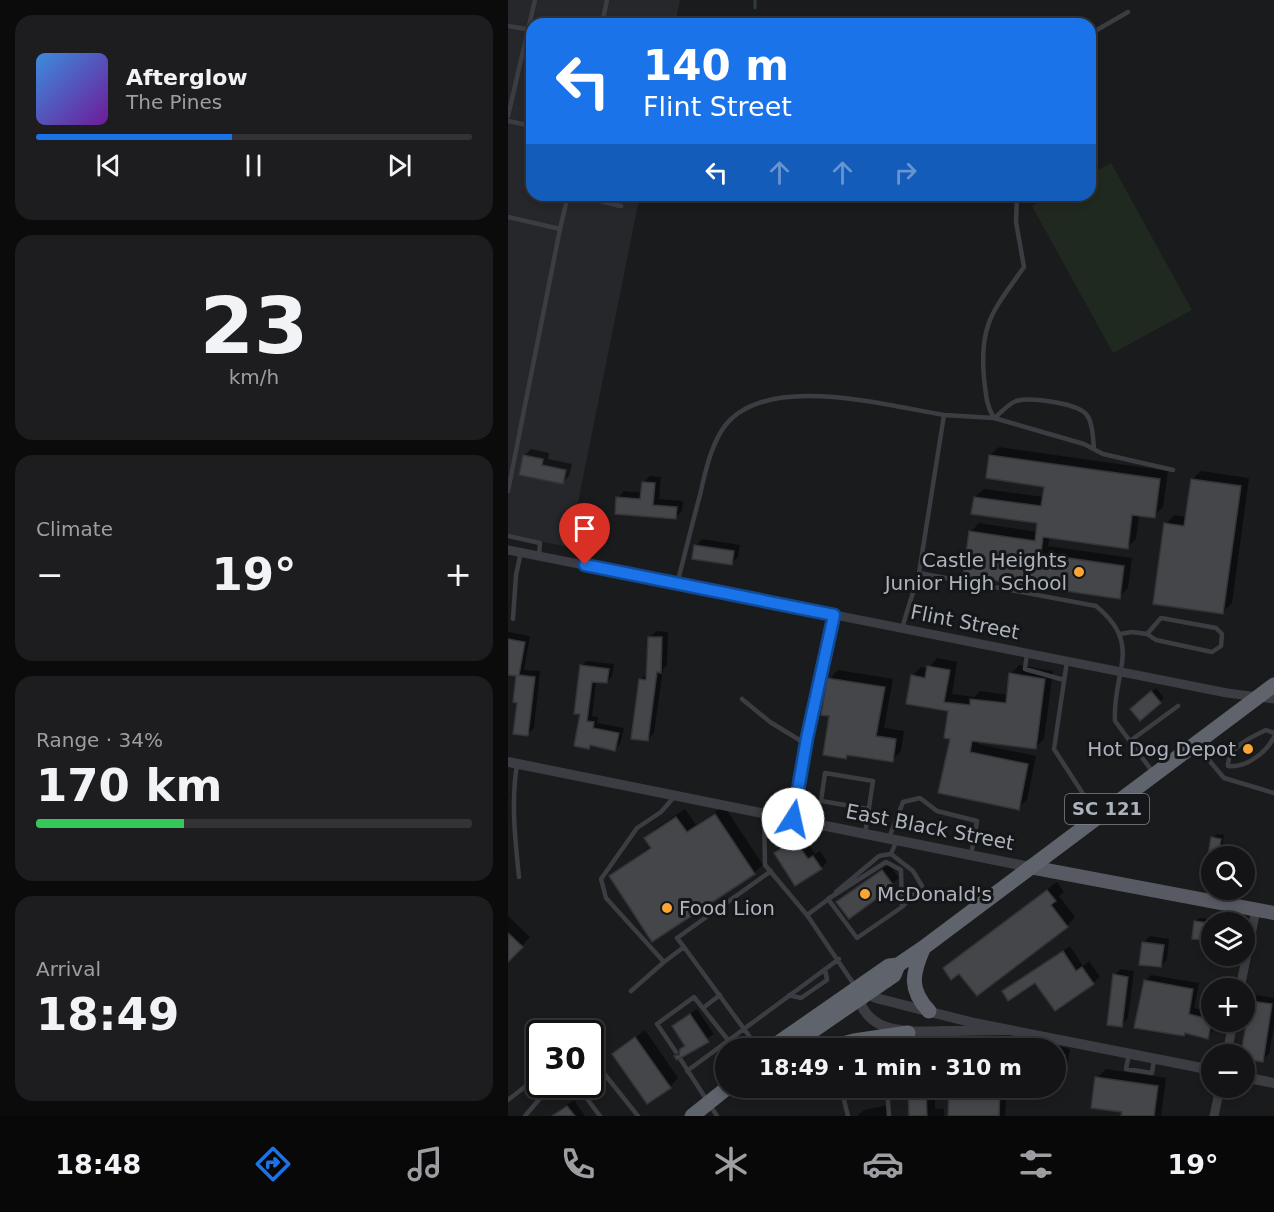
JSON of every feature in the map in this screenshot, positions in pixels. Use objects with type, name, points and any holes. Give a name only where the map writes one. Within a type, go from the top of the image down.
[{"type":"highway","name":"SC 121","points":[[1030,867],[1273,685]]},
{"type":"highway","points":[[789,1038],[861,993],[889,966],[898,965],[923,948],[1030,867]]},
{"type":"highway","points":[[923,948],[914,967],[913,984],[919,1000],[929,1011]]},
{"type":"highway","points":[[797,1038],[807,1028]]},
{"type":"highway","points":[[891,1038],[908,1033]]},
{"type":"highway","points":[[692,1116],[713,1110]]},
{"type":"main road","name":"East Black Street","points":[[1030,867],[1273,914]]},
{"type":"street","name":"Flint Street","points":[[514,551],[1122,672],[1273,699]]},
{"type":"street","points":[[793,819],[806,744],[834,615]]},
{"type":"street","name":"East Black Street","points":[[513,763],[1030,867]]},
{"type":"street","points":[[1242,978],[1256,910]]},
{"type":"street","points":[[861,993],[1009,1030],[1201,1068]]},
{"type":"street","points":[[861,993],[868,1015],[878,1024],[908,1033],[1009,1030]]},
{"type":"street","points":[[1255,1079],[1273,1083]]},
{"type":"street","points":[[1214,1116],[1218,1098]]},
{"type":"lane","points":[[532,18],[535,0]]},
{"type":"lane","points":[[603,18],[607,0]]},
{"type":"lane","points":[[1096,31],[1128,12]]},
{"type":"lane","points":[[508,26],[526,28]]},
{"type":"lane","points":[[508,116],[526,45]]},
{"type":"lane","points":[[508,121],[526,125]]},
{"type":"lane","points":[[508,491],[567,201]]},
{"type":"lane","points":[[600,201],[621,206]]},
{"type":"lane","points":[[994,418],[987,407],[981,349],[990,317],[1024,267],[1016,222],[1017,201]]},
{"type":"lane","points":[[508,217],[560,229]]},
{"type":"lane","points":[[677,584],[714,446],[723,428],[746,408],[772,397],[790,395],[836,398],[944,415],[994,418],[1094,449],[1103,454],[1173,470]]},
{"type":"lane","points":[[994,418],[1011,404],[1026,399],[1075,408],[1086,413],[1094,449]]},
{"type":"lane","points":[[902,628],[919,573],[944,415]]},
{"type":"lane","points":[[508,536],[540,543],[538,556]]},
{"type":"lane","points":[[513,619],[516,538]]},
{"type":"lane","points":[[919,573],[1096,606],[1112,619],[1120,634],[1124,654],[1115,721],[1154,774]]},
{"type":"lane","points":[[1120,634],[1132,632],[1147,634],[1156,640],[1212,652],[1221,646],[1222,634],[1216,628],[1161,618],[1147,634]]},
{"type":"lane","points":[[1027,653],[1026,669],[1064,680]]},
{"type":"lane","points":[[1067,661],[1054,749],[1098,816]]},
{"type":"lane","points":[[742,699],[770,722],[806,744]]},
{"type":"lane","points":[[1130,741],[1178,706]]},
{"type":"lane","points":[[1220,773],[1228,766],[1243,766],[1270,745],[1273,735],[1266,730],[1250,738],[1231,753],[1228,766]]},
{"type":"lane","points":[[1195,744],[1224,778],[1273,793]]},
{"type":"lane","points":[[513,763],[513,827],[519,878]]},
{"type":"lane","points":[[865,834],[874,781],[825,773],[821,801],[869,809]]},
{"type":"lane","points":[[664,963],[606,898],[601,879],[637,828],[661,812],[675,795]]},
{"type":"lane","points":[[891,854],[903,802],[920,798],[937,811],[977,821],[971,855]]},
{"type":"lane","points":[[764,813],[765,865],[807,915],[861,993]]},
{"type":"lane","points":[[807,915],[879,856],[891,854],[913,871],[922,886],[902,907],[857,938],[828,899]]},
{"type":"lane","points":[[828,899],[886,862],[901,870],[902,907]]},
{"type":"lane","points":[[752,1038],[677,938],[771,871]]},
{"type":"lane","points":[[631,991],[684,947]]},
{"type":"lane","points":[[731,1038],[839,959]]},
{"type":"lane","points":[[789,995],[801,998],[826,980],[825,969]]},
{"type":"lane","points":[[703,1008],[720,995]]},
{"type":"lane","points":[[676,1052],[656,1024],[694,997],[726,1038]]},
{"type":"lane","points":[[687,1071],[715,1050]]},
{"type":"lane","points":[[1129,1054],[1126,1069],[1152,1073],[1154,1059]]},
{"type":"lane","points":[[680,1060],[713,1110]]},
{"type":"lane","points":[[604,1074],[638,1116]]},
{"type":"lane","points":[[508,1100],[526,1086]]},
{"type":"lane","points":[[525,1116],[540,1098]]},
{"type":"lane","points":[[586,1098],[600,1116]]},
{"type":"lane","points":[[844,1098],[848,1116]]},
{"type":"lane","points":[[888,1098],[889,1116]]},
{"type":"shaded area","points":[[508,0],[680,0],[676,18],[526,18],[526,201],[639,201],[569,547],[508,535]]},
{"type":"shaded area","points":[[1111,163],[1192,310],[1113,353],[1032,206],[1042,201],[1096,201],[1096,171]]},
{"type":"building","points":[[523,455],[543,459],[542,465],[566,470],[563,484],[519,475]]},
{"type":"building","points":[[989,455],[1160,479],[1155,518],[1132,515],[1128,549],[1043,537],[1041,554],[1124,566],[1120,599],[963,576],[969,531],[1035,541],[1037,523],[971,514],[974,497],[1041,506],[1044,487],[986,478]]},
{"type":"building","points":[[1191,479],[1241,486],[1223,614],[1153,604],[1164,523],[1184,526]]},
{"type":"building","points":[[642,482],[655,483],[653,505],[677,507],[676,519],[615,514],[616,497],[640,499]]},
{"type":"building","points":[[694,545],[734,551],[732,565],[692,559]]},
{"type":"building","points":[[648,637],[662,637],[661,673],[657,672],[648,741],[631,739],[639,679],[646,680]]},
{"type":"building","points":[[508,639],[525,642],[519,675],[535,677],[528,736],[513,734],[517,703],[513,702],[516,676],[508,675]]},
{"type":"building","points":[[580,665],[609,669],[607,683],[592,682],[587,721],[594,722],[593,728],[619,733],[615,751],[590,745],[589,749],[574,746],[580,714],[574,714]]},
{"type":"building","points":[[927,666],[950,670],[944,702],[970,705],[970,699],[1006,703],[1009,673],[1045,679],[1036,749],[972,741],[970,752],[1028,764],[1019,810],[938,793],[950,739],[944,738],[948,711],[906,704],[911,675],[925,678]]},
{"type":"building","points":[[827,678],[885,687],[876,736],[896,739],[893,762],[847,755],[846,759],[823,755],[829,716],[821,715]]},
{"type":"building","points":[[1151,691],[1161,703],[1140,721],[1130,709]]},
{"type":"building","name":"Food Lion","points":[[715,814],[755,874],[652,942],[609,876],[651,848],[644,838],[676,817],[687,832]]},
{"type":"building","points":[[1211,837],[1221,839],[1220,846],[1210,846]]},
{"type":"building","points":[[795,840],[808,859],[813,856],[822,869],[795,886],[774,853]]},
{"type":"building","name":"McDonald's","points":[[882,870],[894,886],[849,919],[836,902]]},
{"type":"building","points":[[1047,890],[1056,901],[1051,905],[1068,927],[977,996],[959,974],[951,980],[943,968]]},
{"type":"building","points":[[1194,921],[1201,922],[1201,940],[1192,939]]},
{"type":"building","points":[[508,933],[523,947],[508,962]]},
{"type":"building","points":[[1142,942],[1164,945],[1161,967],[1139,965]]},
{"type":"building","points":[[1063,951],[1076,971],[1082,967],[1094,984],[1055,1011],[1035,983],[1008,1001],[1002,991]]},
{"type":"building","points":[[1113,974],[1128,977],[1122,1027],[1107,1025]]},
{"type":"building","points":[[1144,980],[1193,989],[1189,1014],[1201,1017],[1201,1032],[1209,1032],[1208,1039],[1185,1033],[1184,1036],[1134,1028]]},
{"type":"building","points":[[1255,1002],[1272,1004],[1263,1062],[1255,1061],[1255,1044],[1243,1044],[1245,1032],[1255,1032]]},
{"type":"building","points":[[690,1014],[709,1042],[677,1060],[674,1056],[679,1055],[680,1049],[685,1046],[672,1026]]},
{"type":"building","points":[[635,1037],[671,1088],[647,1104],[612,1054]]},
{"type":"building","points":[[1095,1077],[1158,1086],[1154,1116],[1121,1116],[1122,1112],[1091,1108]]},
{"type":"building","points":[[908,1098],[926,1098],[927,1116],[909,1116]]},
{"type":"building","points":[[949,1098],[1000,1098],[999,1116],[948,1116]]},
{"type":"building","points":[[567,1106],[575,1116],[552,1116]]},
{"type":"waterway","points":[[755,0],[755,8]]},
{"type":"place","name":"Castle Heights Junior High School","points":[[1079,572]]},
{"type":"place","name":"Hot Dog Depot","points":[[1248,749]]},
{"type":"place","name":"McDonald's","points":[[865,894]]},
{"type":"place","name":"Food Lion","points":[[667,908]]},
{"type":"route","points":[[585,565],[834,615],[807,738],[793,819]]}]
